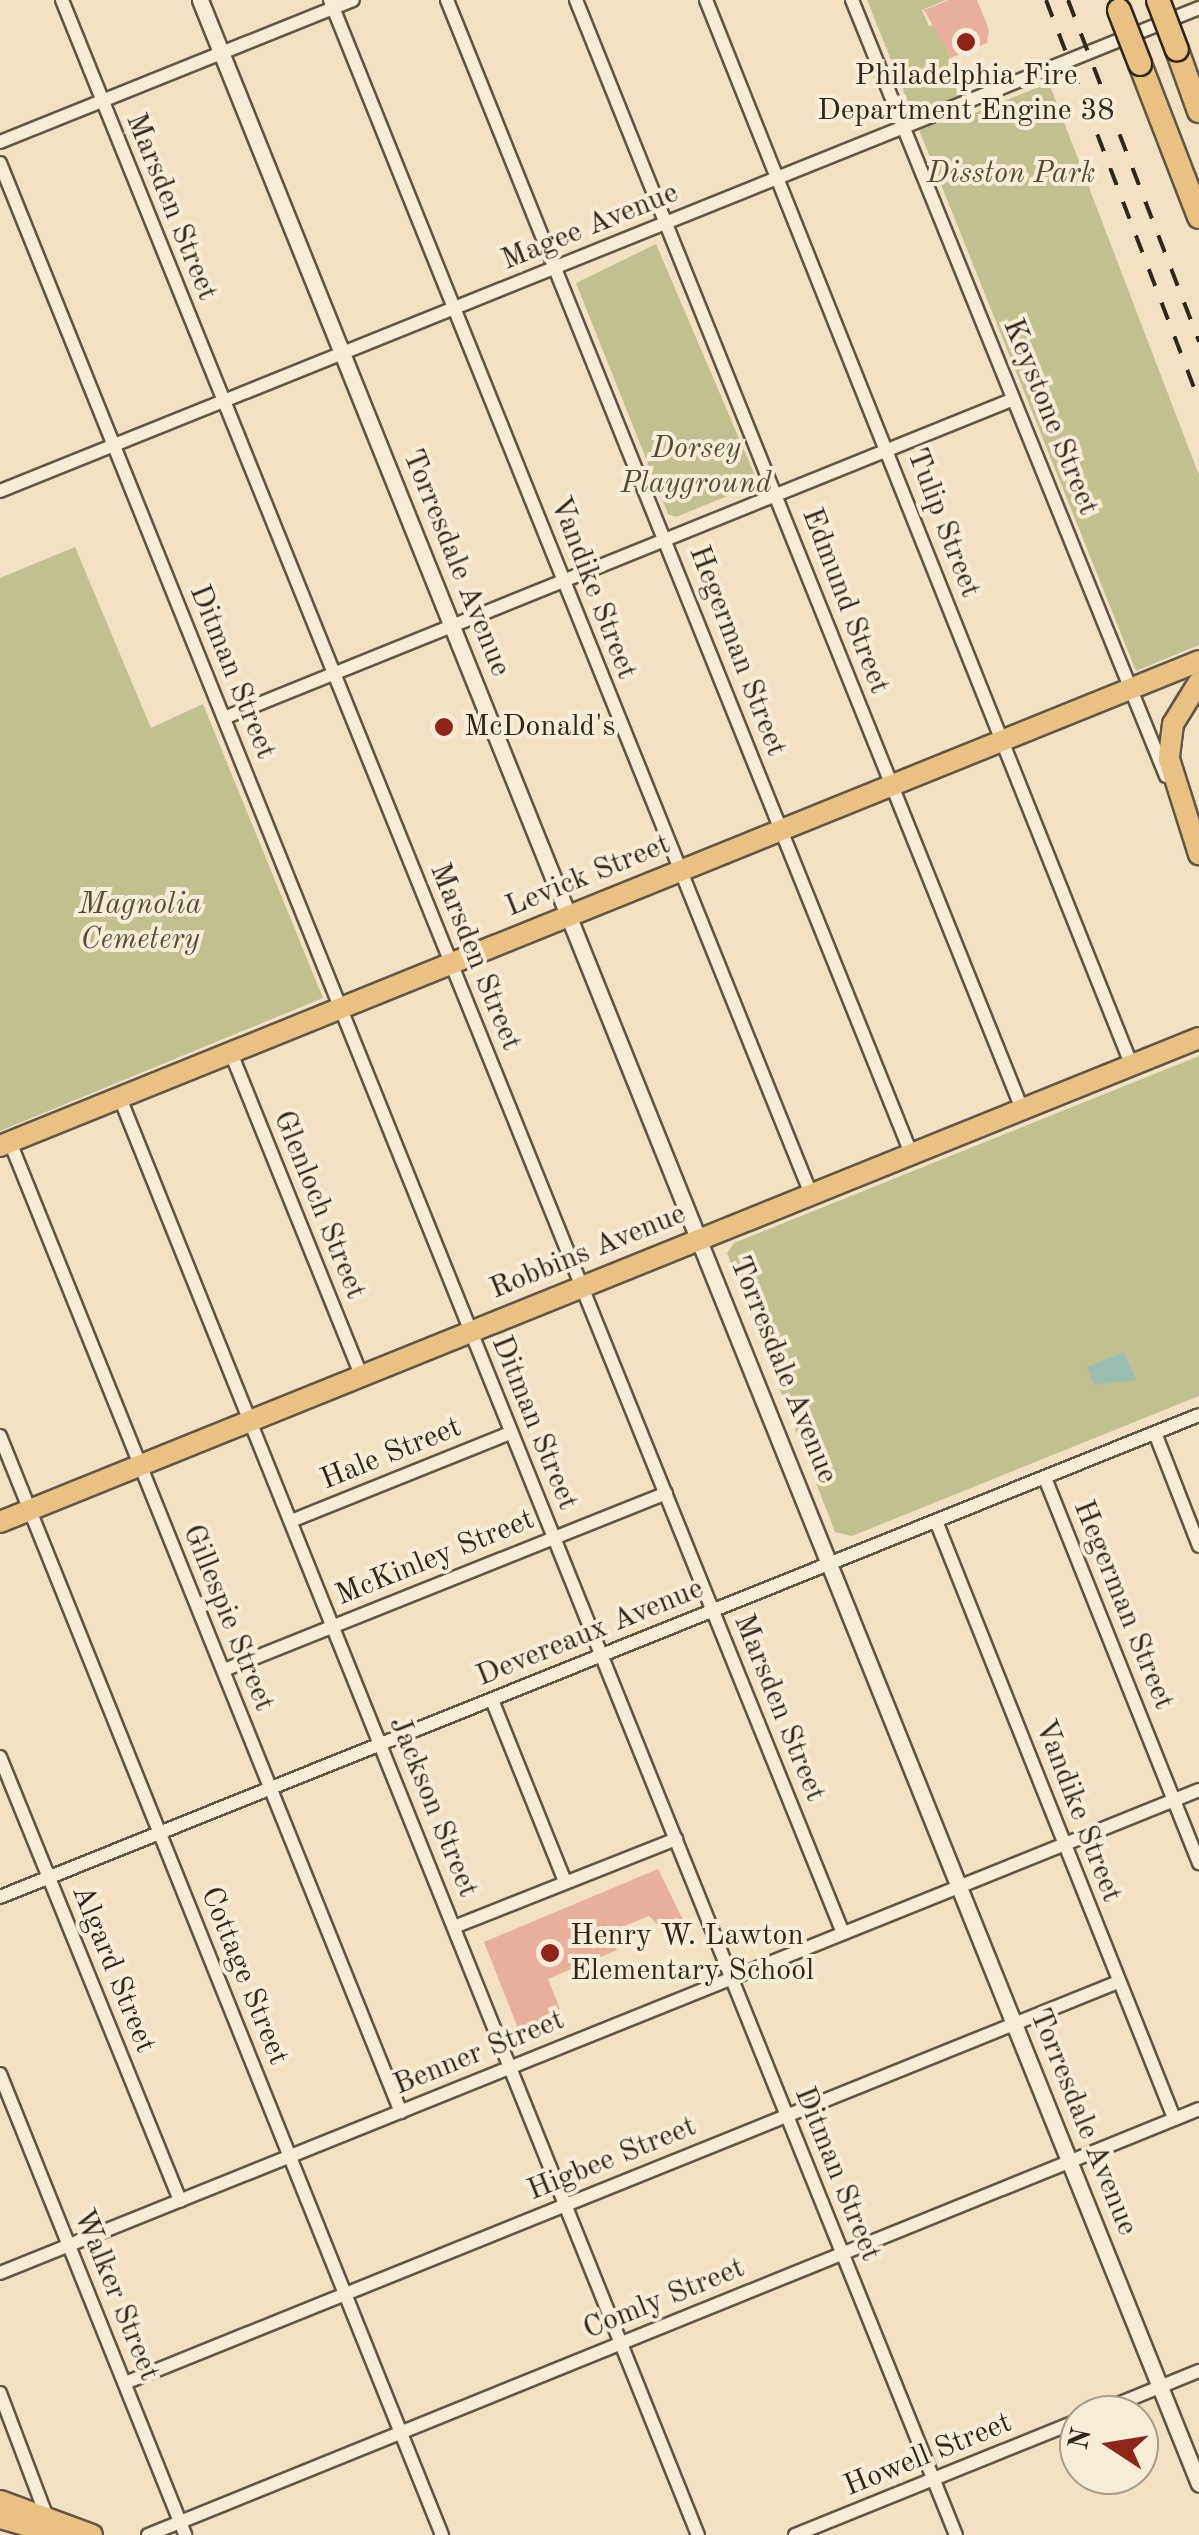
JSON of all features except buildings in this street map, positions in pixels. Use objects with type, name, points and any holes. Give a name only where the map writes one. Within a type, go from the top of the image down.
[{"type":"highway","points":[[1158,0],[1199,111]]},
{"type":"highway","points":[[1116,3],[1199,217]]},
{"type":"main road","name":"Levick Street","points":[[5,1144],[1199,661]]},
{"type":"main road","points":[[1175,797],[1173,724],[1199,682]]},
{"type":"main road","name":"Keystone Street","points":[[1175,797],[1199,854]]},
{"type":"main road","name":"Robbins Avenue","points":[[0,1522],[1199,1038]]},
{"type":"main road","points":[[0,2501],[92,2535]]},
{"type":"main road","points":[[0,2518],[30,2530],[60,2535]]},
{"type":"street","name":"Marsden Street","points":[[62,0],[843,1933]]},
{"type":"street","name":"Torresdale Avenue","points":[[200,0],[1199,2484]]},
{"type":"street","points":[[0,142],[331,4],[353,0]]},
{"type":"street","name":"Hegerman Street","points":[[447,0],[912,1153]]},
{"type":"street","name":"Edmund Street","points":[[576,0],[1022,1109]]},
{"type":"street","name":"Tulip Street","points":[[706,0],[1132,1066]]},
{"type":"street","name":"Keystone Street","points":[[852,0],[1127,692],[1175,797]]},
{"type":"street","name":"Vandike Street","points":[[331,4],[811,1194]]},
{"type":"street","name":"Magee Avenue","points":[[1,488],[1199,8]]},
{"type":"street","name":"Ditman Street","points":[[0,163],[956,2535]]},
{"type":"street","points":[[224,718],[1011,400]]},
{"type":"street","name":"Glenloch Street","points":[[231,1053],[361,1375]]},
{"type":"street","name":"Jackson Street","points":[[120,1098],[698,2535]]},
{"type":"street","name":"Gillespie Street","points":[[5,1144],[224,1670],[401,2112]]},
{"type":"street","name":"Devereaux Avenue","points":[[0,1897],[1199,1415]]},
{"type":"street","name":"Hale Street","points":[[292,1521],[510,1433]]},
{"type":"street","points":[[1155,1433],[1199,1546]]},
{"type":"street","name":"Cottage Street","points":[[0,1436],[442,2535]]},
{"type":"street","name":"Hegerman Street","points":[[1045,1478],[1199,1863]]},
{"type":"street","name":"McKinley Street","points":[[224,1670],[666,1493]]},
{"type":"street","name":"Vandike Street","points":[[936,1521],[1174,2118]]},
{"type":"street","points":[[492,1700],[565,1882]]},
{"type":"street","name":"Algard Street","points":[[0,1756],[180,2201]]},
{"type":"street","name":"Benner Street","points":[[0,2274],[1199,1790]]},
{"type":"street","points":[[454,1927],[676,1839]]},
{"type":"street","name":"Higbee Street","points":[[125,2382],[1118,1982]]},
{"type":"street","name":"Walker Street","points":[[0,2074],[184,2535]]},
{"type":"street","name":"Comly Street","points":[[148,2535],[1199,2108]]},
{"type":"street","points":[[1140,2395],[1199,2372]]},
{"type":"street","points":[[0,2393],[46,2516]]},
{"type":"street","name":"Howell Street","points":[[795,2535],[1059,2428]]},
{"type":"green space","name":"Disston Park","points":[[867,0],[946,0],[922,10],[929,26],[937,24],[972,114],[1049,83],[1199,475],[1199,645],[1136,671]]},
{"type":"green space","name":"Dorsey Playground","points":[[656,244],[756,478],[752,486],[676,517],[668,514],[576,283]]},
{"type":"green space","name":"Magnolia Cemetery","points":[[75,547],[151,728],[203,704],[323,998],[0,1131],[0,578]]},
{"type":"green space","points":[[1199,1056],[1199,1396],[852,1536],[835,1532],[727,1253],[734,1243]]},
{"type":"water","points":[[1124,1352],[1136,1380],[1094,1385],[1087,1367]]},
{"type":"railway","points":[[1046,0],[1199,400]]},
{"type":"railway","points":[[1068,0],[1199,342]]},
{"type":"place","name":"Philadelphia Fire Department Engine 38","points":[[966,42]]},
{"type":"place","name":"McDonald's","points":[[444,727]]},
{"type":"place","name":"Henry W. Lawton Elementary School","points":[[550,1953]]}]
